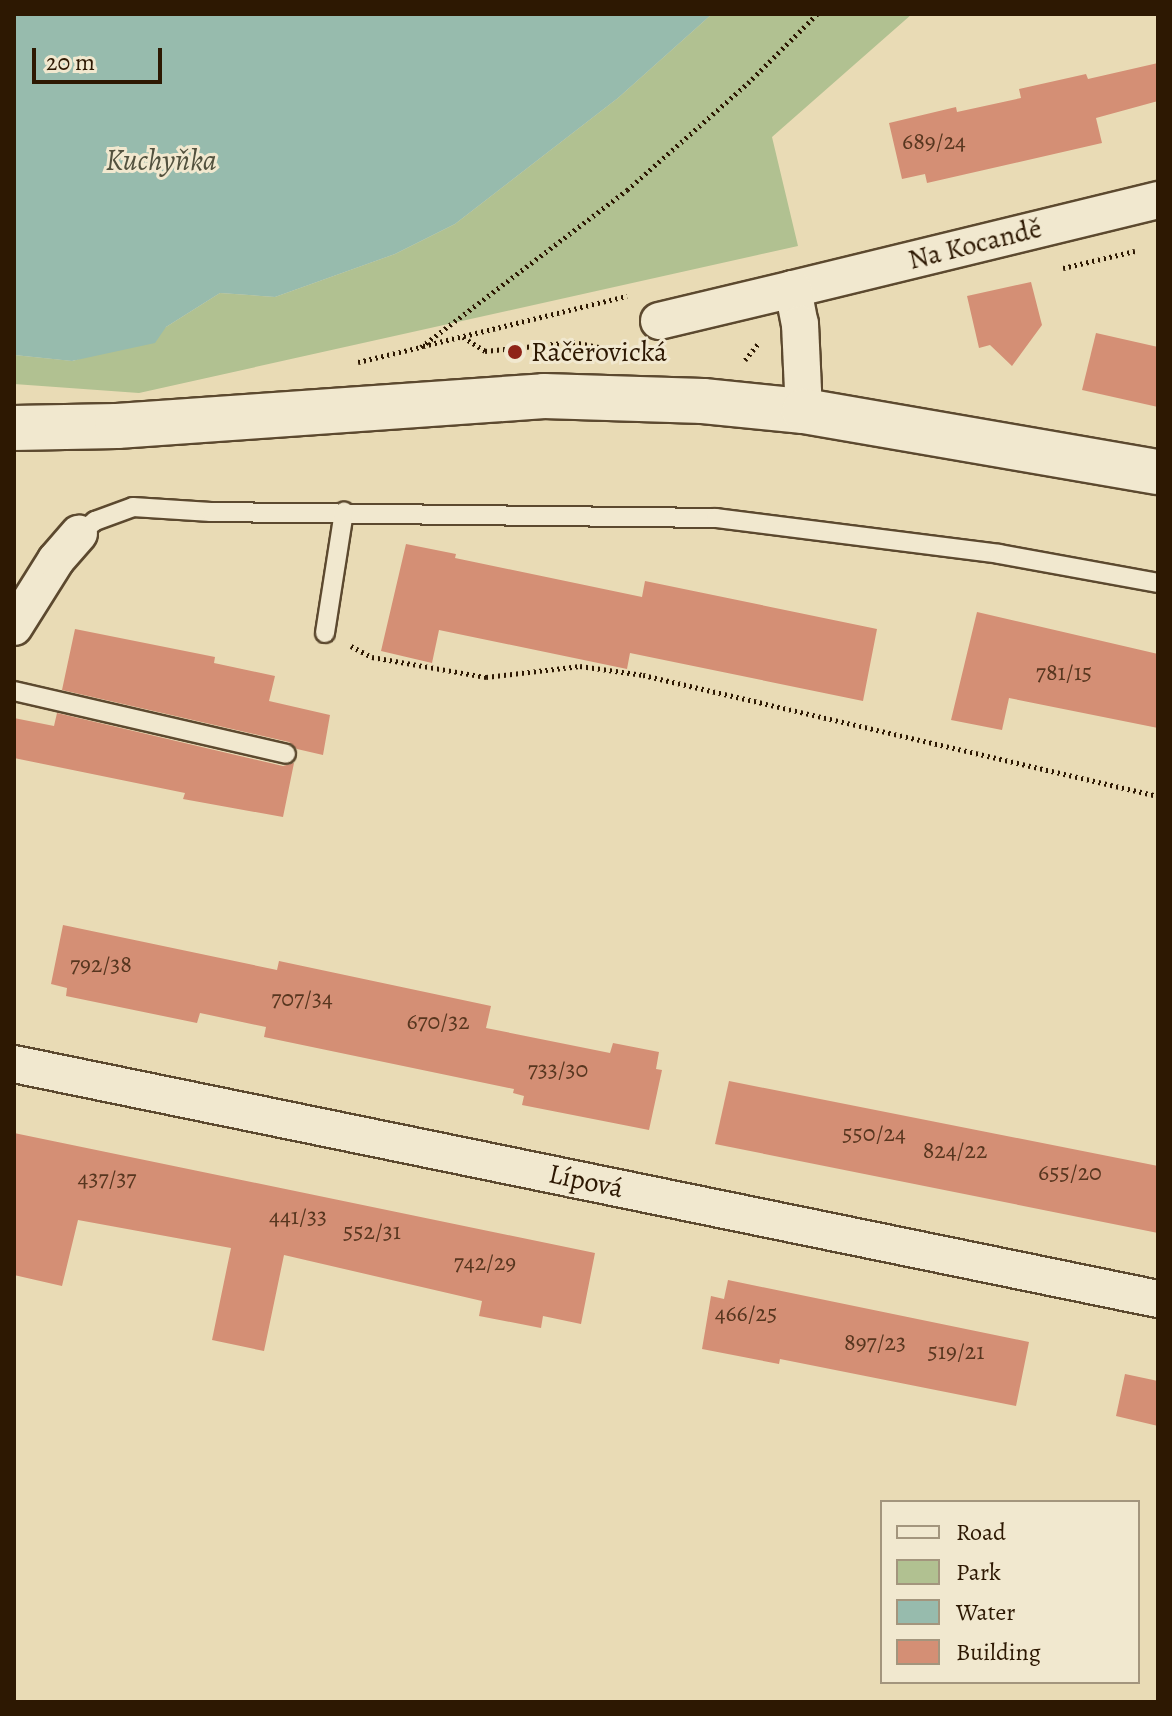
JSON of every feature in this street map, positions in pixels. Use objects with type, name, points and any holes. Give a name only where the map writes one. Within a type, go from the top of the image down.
[{"type":"main road","points":[[14,428],[117,426],[544,396],[703,401],[804,411],[1158,472]]},
{"type":"street","name":"Na Kocandě","points":[[659,321],[1158,200]]},
{"type":"street","points":[[793,289],[800,324],[804,411]]},
{"type":"street","points":[[14,627],[56,560],[79,534]]},
{"type":"street","name":"Lípová","points":[[14,1064],[1158,1299]]},
{"type":"lane","points":[[79,534],[95,521],[133,507],[211,512],[344,511],[716,518],[999,554],[1158,583]]},
{"type":"lane","points":[[325,633],[344,511]]},
{"type":"lane","points":[[14,691],[286,754]]},
{"type":"path","points":[[351,364],[421,347],[627,190],[748,83],[817,14]]},
{"type":"path","points":[[325,633],[372,657],[486,677],[580,666],[643,675],[1158,796]]},
{"type":"green space","points":[[712,14],[912,14],[772,137],[798,246],[139,393],[14,384],[14,355],[73,361],[166,327],[220,293],[275,297],[395,254],[455,224],[618,98]]},
{"type":"water","name":"Kuchyňka","points":[[14,14],[712,14],[618,98],[455,224],[395,254],[275,297],[220,293],[166,327],[155,343],[72,361],[14,355]]},
{"type":"building","points":[[1158,63],[1158,101],[1096,118],[1102,143],[927,183],[925,174],[902,179],[889,123],[956,107],[957,112],[1021,98],[1019,89],[1086,74],[1088,79]]},
{"type":"building","points":[[1031,282],[1042,325],[1012,366],[990,345],[979,348],[967,296]]},
{"type":"building","points":[[1096,333],[1158,347],[1158,407],[1082,390]]},
{"type":"building","points":[[406,544],[456,554],[455,558],[642,597],[645,581],[877,629],[863,701],[630,653],[627,669],[439,630],[432,663],[381,651]]},
{"type":"building","points":[[977,612],[1158,654],[1158,728],[1009,698],[1002,730],[951,720]]},
{"type":"building","points":[[75,629],[215,657],[214,663],[275,676],[269,701],[330,715],[323,755],[297,749],[289,742],[62,690]]},
{"type":"building","points":[[57,713],[283,766],[294,763],[283,817],[183,799],[185,793],[14,758],[14,718],[54,726]]},
{"type":"building","points":[[63,925],[277,970],[279,961],[491,1006],[486,1028],[610,1053],[613,1043],[659,1052],[656,1069],[662,1070],[649,1130],[522,1105],[524,1096],[513,1093],[514,1089],[264,1037],[266,1027],[200,1013],[197,1023],[66,996],[67,988],[51,984]]},
{"type":"building","points":[[729,1081],[1158,1166],[1158,1233],[715,1144]]},
{"type":"building","points":[[14,1133],[595,1253],[581,1324],[543,1316],[541,1328],[479,1316],[482,1301],[284,1255],[264,1351],[212,1340],[231,1248],[78,1220],[62,1286],[14,1275]]},
{"type":"building","points":[[728,1280],[1029,1342],[1016,1406],[780,1359],[779,1364],[702,1349],[711,1296],[724,1299]]},
{"type":"building","points":[[1125,1374],[1158,1381],[1158,1426],[1116,1416]]},
{"type":"place","name":"Račerovická","points":[[515,352]]}]
